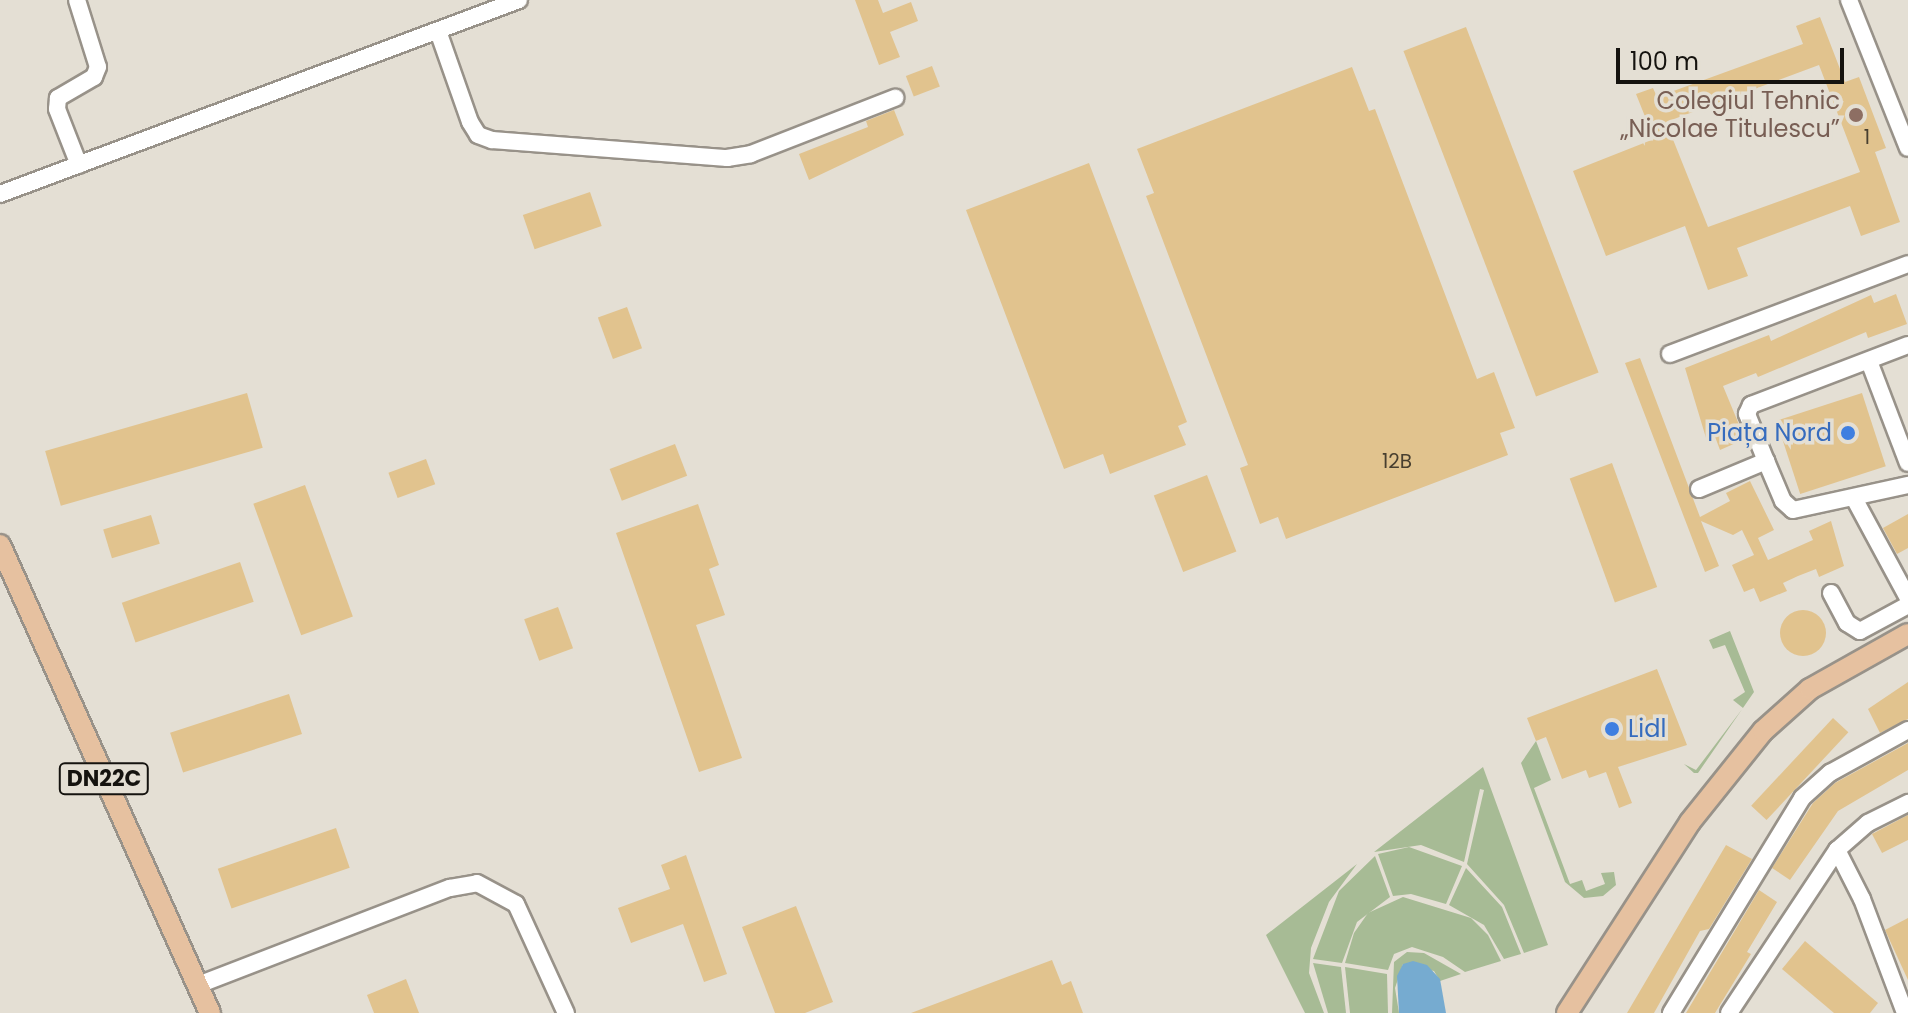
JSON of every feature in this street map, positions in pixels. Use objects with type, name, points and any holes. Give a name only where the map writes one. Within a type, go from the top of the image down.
[{"type":"main road","name":"DN22C","points":[[0,545],[210,1013]]},
{"type":"main road","points":[[1567,1013],[1690,822],[1763,731],[1810,689],[1908,634]]},
{"type":"street","points":[[77,0],[98,67],[94,77],[58,98],[57,109],[79,165]]},
{"type":"street","points":[[0,194],[519,0]]},
{"type":"street","points":[[1849,0],[1908,148]]},
{"type":"street","points":[[438,31],[470,122],[478,135],[492,140],[727,158],[751,154],[895,98]]},
{"type":"street","points":[[1670,354],[1908,264]]},
{"type":"street","points":[[1908,345],[1751,405],[1747,414],[1783,501],[1793,510],[1855,500],[1908,485]]},
{"type":"street","points":[[1869,361],[1908,463]]},
{"type":"street","points":[[1699,489],[1766,461]]},
{"type":"street","points":[[1831,593],[1847,623],[1860,631],[1908,598],[1855,500]]},
{"type":"street","points":[[1671,1013],[1802,798],[1830,773],[1908,730]]},
{"type":"street","points":[[1729,1013],[1837,850],[1868,823],[1908,803]]},
{"type":"street","points":[[1837,850],[1904,993],[1905,1013]]},
{"type":"street","points":[[198,985],[450,888],[477,883],[516,904],[566,1013]]},
{"type":"green space","points":[[1730,631],[1754,692],[1743,708],[1733,700],[1745,692],[1725,645],[1713,649],[1709,640]]},
{"type":"green space","points":[[1742,709],[1698,773],[1694,773],[1684,764],[1696,770]]},
{"type":"green space","points":[[1536,741],[1551,780],[1534,788],[1570,884],[1582,880],[1586,891],[1605,884],[1601,873],[1614,872],[1616,885],[1603,896],[1584,898],[1565,882],[1521,763]]},
{"type":"green space","points":[[1483,767],[1548,945],[1524,953],[1504,905],[1467,864],[1484,790],[1480,789],[1464,862],[1421,845],[1374,852]]},
{"type":"green space","points":[[1409,847],[1462,866],[1446,904],[1411,894],[1393,896],[1378,854]]},
{"type":"green space","points":[[1375,856],[1390,897],[1357,922],[1342,963],[1313,959],[1339,891]]},
{"type":"green space","points":[[1357,864],[1329,902],[1311,948],[1309,973],[1324,1013],[1305,1013],[1266,935]]},
{"type":"green space","points":[[1466,868],[1502,907],[1521,954],[1504,959],[1484,925],[1449,905]]},
{"type":"green space","points":[[1403,897],[1471,918],[1488,935],[1501,961],[1465,972],[1443,957],[1412,947],[1394,954],[1388,970],[1345,963],[1354,933],[1368,913]]},
{"type":"green space","points":[[1407,952],[1424,953],[1461,974],[1440,981],[1434,971],[1403,964],[1395,988],[1399,1013],[1392,1013],[1394,962]]},
{"type":"green space","points":[[1313,963],[1341,967],[1346,1013],[1328,1013]]},
{"type":"green space","points":[[1345,967],[1387,974],[1388,1013],[1350,1013]]},
{"type":"water","points":[[1413,961],[1427,965],[1440,979],[1446,1013],[1399,1013],[1397,976],[1403,964]]},
{"type":"building","points":[[855,0],[878,0],[883,13],[911,2],[918,21],[890,32],[900,57],[879,65]]},
{"type":"building","points":[[1820,17],[1845,82],[1859,77],[1886,148],[1875,152],[1900,222],[1861,236],[1850,206],[1737,248],[1748,276],[1708,290],[1685,226],[1606,256],[1573,171],[1654,139],[1636,94],[1653,88],[1657,97],[1803,44],[1796,26]],"holes":[[[1819,65],[1860,172],[1708,227],[1666,122]]]},
{"type":"building","points":[[1466,27],[1599,372],[1536,396],[1403,51]]},
{"type":"building","points":[[932,66],[940,87],[914,97],[906,76]]},
{"type":"building","points":[[1352,67],[1369,111],[1375,109],[1477,379],[1494,372],[1515,428],[1500,433],[1508,455],[1286,539],[1278,517],[1260,524],[1240,468],[1248,465],[1146,196],[1154,193],[1137,149]]},
{"type":"building","points":[[894,110],[904,135],[809,180],[799,154],[868,127],[866,121]]},
{"type":"building","points":[[1089,163],[1187,422],[1178,426],[1186,445],[1110,474],[1103,454],[1064,469],[966,210]]},
{"type":"building","points":[[590,192],[602,226],[535,249],[523,215]]},
{"type":"building","points":[[1896,294],[1907,324],[1868,338],[1866,332],[1758,377],[1756,373],[1723,386],[1745,439],[1720,450],[1714,434],[1706,438],[1685,368],[1769,335],[1771,341],[1871,295],[1874,303]]},
{"type":"building","points":[[627,307],[642,348],[613,359],[598,318]]},
{"type":"building","points":[[1640,358],[1700,517],[1730,501],[1726,493],[1750,481],[1774,530],[1758,538],[1768,560],[1813,540],[1809,531],[1831,521],[1844,566],[1819,577],[1816,569],[1798,576],[1783,583],[1787,591],[1760,602],[1754,588],[1744,592],[1732,565],[1754,555],[1742,530],[1733,535],[1701,521],[1719,566],[1705,572],[1625,363]]},
{"type":"building","points":[[247,393],[263,448],[61,506],[45,451]]},
{"type":"building","points":[[1862,393],[1886,466],[1800,494],[1776,421]]},
{"type":"building","points":[[675,444],[687,476],[622,501],[610,469]]},
{"type":"building","points":[[426,459],[435,484],[398,498],[388,473]]},
{"type":"building","points":[[1612,463],[1657,587],[1615,602],[1570,478]]},
{"type":"building","points":[[1207,475],[1236,552],[1183,572],[1154,495]]},
{"type":"building","points":[[305,485],[353,617],[301,635],[253,504]]},
{"type":"building","points":[[698,504],[719,565],[709,569],[725,615],[696,625],[742,758],[699,772],[616,533]]},
{"type":"building","points":[[1908,514],[1908,548],[1897,554],[1883,528]]},
{"type":"building","points":[[151,515],[160,544],[112,558],[103,530]]},
{"type":"building","points":[[240,562],[254,602],[135,642],[122,603]]},
{"type":"building","points":[[558,607],[573,648],[539,661],[524,619]]},
{"type":"building","points":[[1803,610],[1812,611],[1819,617],[1825,624],[1825,642],[1819,649],[1812,655],[1803,656],[1794,655],[1787,649],[1781,642],[1780,633],[1781,624],[1787,617],[1794,611]]},
{"type":"building","name":"Lidl","points":[[1657,669],[1687,745],[1618,767],[1632,803],[1619,808],[1606,772],[1589,778],[1586,770],[1562,779],[1546,737],[1536,741],[1527,718]]},
{"type":"building","points":[[1908,682],[1908,719],[1880,733],[1868,709]]},
{"type":"building","points":[[289,694],[302,734],[183,773],[170,733]]},
{"type":"building","points":[[1833,718],[1848,732],[1767,820],[1751,806]]},
{"type":"building","points":[[1908,743],[1908,770],[1838,811],[1790,880],[1772,868],[1813,803],[1835,783]]},
{"type":"building","points":[[1908,815],[1908,840],[1882,853],[1872,834]]},
{"type":"building","points":[[336,828],[350,868],[231,908],[218,869]]},
{"type":"building","points":[[1726,845],[1752,859],[1709,929],[1700,931],[1654,1013],[1627,1013]]},
{"type":"building","points":[[686,855],[727,974],[704,982],[683,924],[631,943],[618,908],[670,889],[661,865]]},
{"type":"building","points":[[1759,890],[1777,902],[1747,952],[1751,954],[1715,1013],[1686,1013]]},
{"type":"building","points":[[796,906],[833,1002],[805,1013],[775,1013],[742,927]]},
{"type":"building","points":[[1908,918],[1908,980],[1885,930]]},
{"type":"building","points":[[1805,941],[1878,1003],[1870,1013],[1834,1013],[1782,969]]},
{"type":"building","points":[[1052,960],[1062,985],[1071,981],[1083,1013],[911,1013]]},
{"type":"building","points":[[406,979],[419,1013],[374,1013],[367,995]]},
{"type":"place","name":"Colegiul Tehnic „Nicolae Titulescu”","points":[[1856,115]]},
{"type":"place","name":"Piața Nord","points":[[1848,433]]},
{"type":"place","name":"Lidl","points":[[1612,729]]}]
